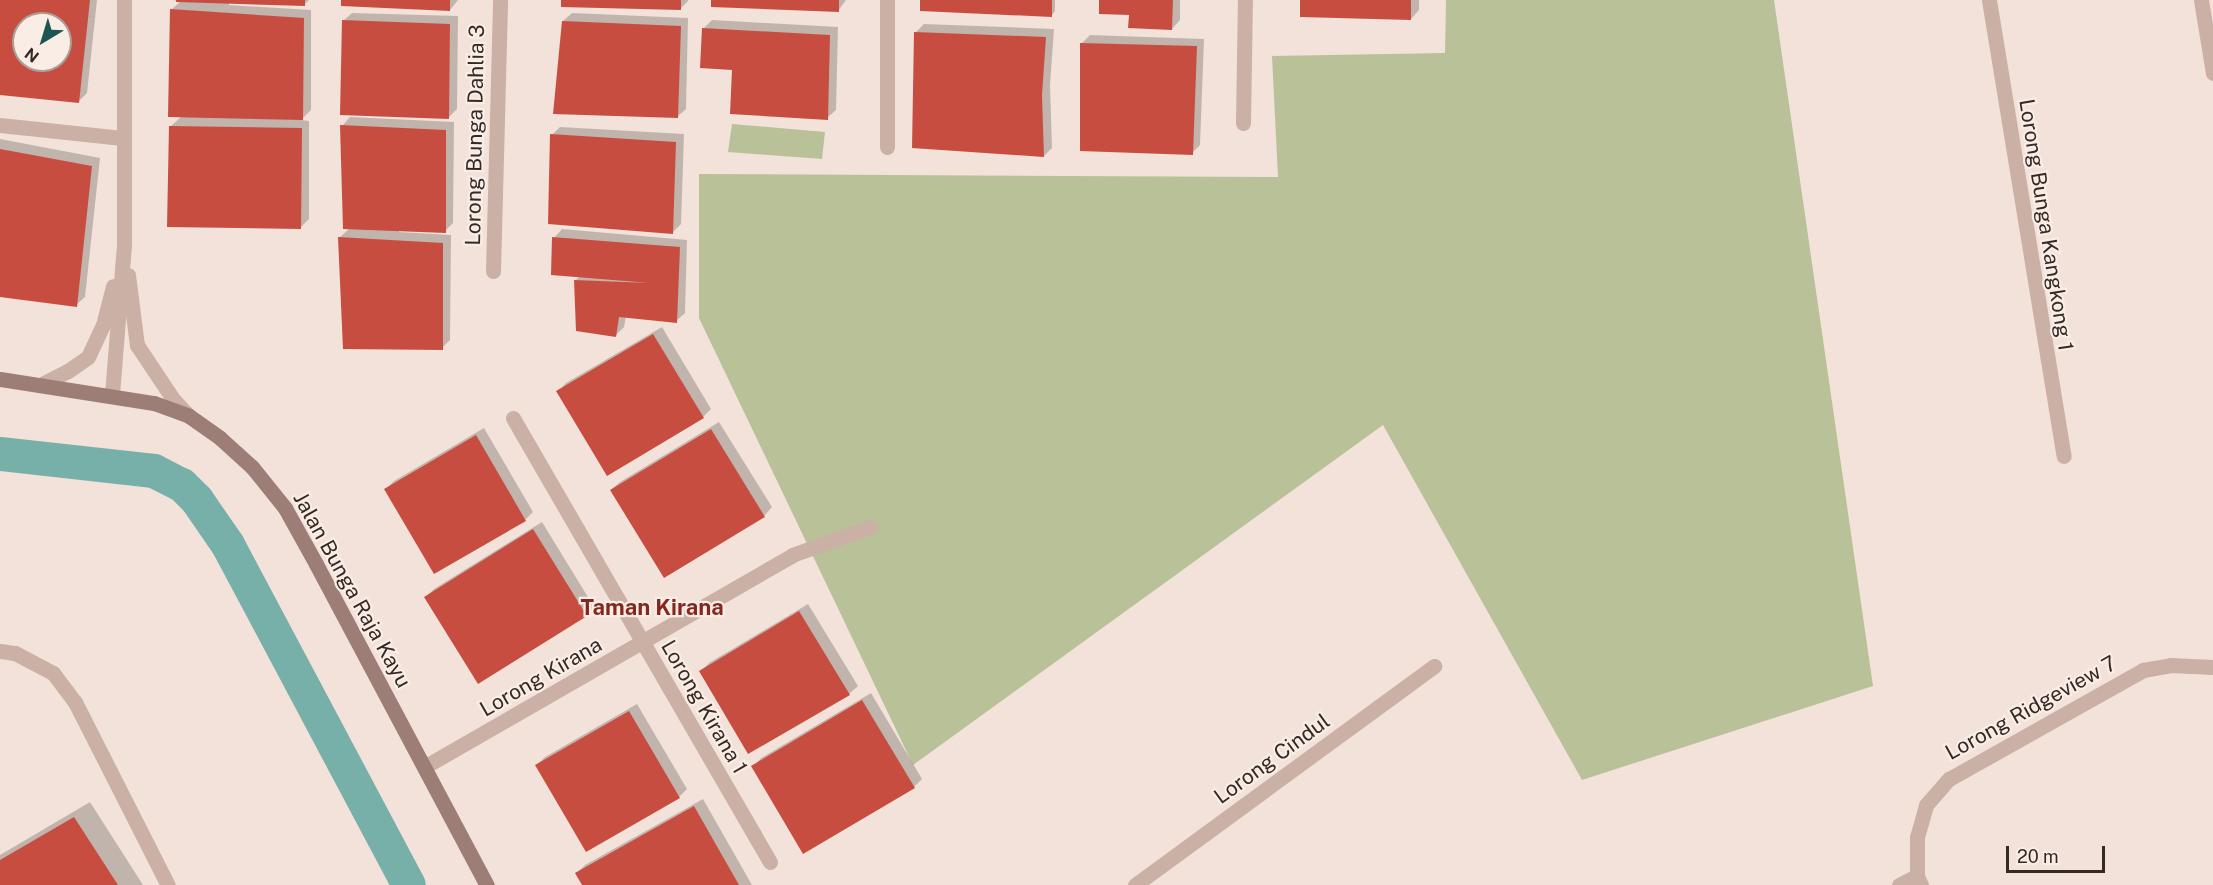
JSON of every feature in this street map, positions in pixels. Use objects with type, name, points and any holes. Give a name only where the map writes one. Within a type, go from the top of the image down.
[{"type":"street","points":[[111,394],[124,245],[122,138],[124,0]]},
{"type":"street","name":"Lorong Bunga Dahlia 3","points":[[493,271],[500,0]]},
{"type":"street","points":[[887,0],[887,147]]},
{"type":"street","points":[[1243,123],[1245,0]]},
{"type":"street","name":"Lorong Bunga Kangkong 1","points":[[1989,0],[2064,456]]},
{"type":"street","points":[[2201,0],[2213,73]]},
{"type":"street","points":[[0,125],[122,138]]},
{"type":"street","points":[[44,383],[68,371],[88,357],[103,325],[124,245]]},
{"type":"street","points":[[124,245],[137,345],[173,399],[189,416]]},
{"type":"street","name":"Jalan Bunga Raja Kayu","points":[[0,379],[44,383],[154,403],[189,416],[220,438],[252,467],[285,508],[487,885]]},
{"type":"street","name":"Lorong Kirana 1","points":[[513,418],[770,862]]},
{"type":"street","name":"Lorong Kirana","points":[[424,767],[643,643],[792,555],[870,527]]},
{"type":"street","points":[[0,651],[15,653],[53,673],[75,702],[168,885]]},
{"type":"street","name":"Lorong Ridgeview 7","points":[[1919,880],[1917,837],[1926,805],[1949,779],[2143,670],[2170,665],[2213,667]]},
{"type":"street","name":"Lorong Cindul","points":[[1135,885],[1434,666]]},
{"type":"street","points":[[1899,885],[1919,880]]},
{"type":"green space","points":[[1446,0],[1774,0],[1873,686],[1582,780],[1383,425],[913,765],[699,318],[699,174],[1278,177],[1272,56],[1445,53]]},
{"type":"green space","points":[[732,124],[825,132],[822,159],[728,152]]},
{"type":"building","points":[[0,0],[90,0],[79,103],[0,95]]},
{"type":"building","points":[[176,0],[305,0],[305,6],[176,2]]},
{"type":"building","points":[[341,0],[450,0],[450,11],[341,6]]},
{"type":"building","points":[[561,0],[681,0],[681,10],[561,7]]},
{"type":"building","points":[[711,0],[839,0],[839,12],[711,7]]},
{"type":"building","points":[[920,0],[1052,0],[1052,17],[920,11]]},
{"type":"building","points":[[1099,0],[1173,0],[1172,30],[1128,28],[1129,15],[1099,14]]},
{"type":"building","points":[[1300,0],[1411,0],[1411,20],[1300,17]]},
{"type":"building","points":[[170,9],[304,18],[303,120],[168,117]]},
{"type":"building","points":[[342,20],[450,24],[449,119],[340,115]]},
{"type":"building","points":[[562,21],[681,26],[678,118],[553,114]]},
{"type":"building","points":[[702,28],[830,35],[828,120],[730,114],[732,70],[700,68]]},
{"type":"building","points":[[914,32],[1046,37],[1042,95],[1044,157],[912,148]]},
{"type":"building","points":[[1080,43],[1197,46],[1193,155],[1080,151]]},
{"type":"building","points":[[340,125],[446,130],[446,233],[343,229]]},
{"type":"building","points":[[169,126],[302,128],[301,229],[167,227]]},
{"type":"building","points":[[550,134],[676,142],[673,234],[548,224]]},
{"type":"building","points":[[0,149],[92,166],[77,307],[0,297]]},
{"type":"building","points":[[338,237],[443,243],[443,350],[343,349]]},
{"type":"building","points":[[552,237],[680,247],[677,323],[619,317],[616,337],[576,331],[574,280],[650,283],[551,275]]},
{"type":"building","points":[[653,334],[704,418],[607,476],[556,391]]},
{"type":"building","points":[[711,429],[765,517],[664,578],[610,490]]},
{"type":"building","points":[[476,435],[526,521],[434,574],[384,489]]},
{"type":"building","points":[[533,529],[587,616],[478,684],[424,597]]},
{"type":"building","points":[[799,611],[850,695],[748,754],[699,671]]},
{"type":"building","points":[[862,700],[915,788],[803,854],[751,766]]},
{"type":"building","points":[[629,711],[680,798],[586,852],[535,765]]},
{"type":"building","points":[[694,806],[739,885],[582,885],[575,873]]},
{"type":"building","points":[[74,817],[118,885],[0,885],[0,860]]},
{"type":"waterway","points":[[0,454],[154,471],[182,485],[197,500],[228,545],[409,885]]},
{"type":"district","name":"Taman Kirana","points":[[652,608]]}]
